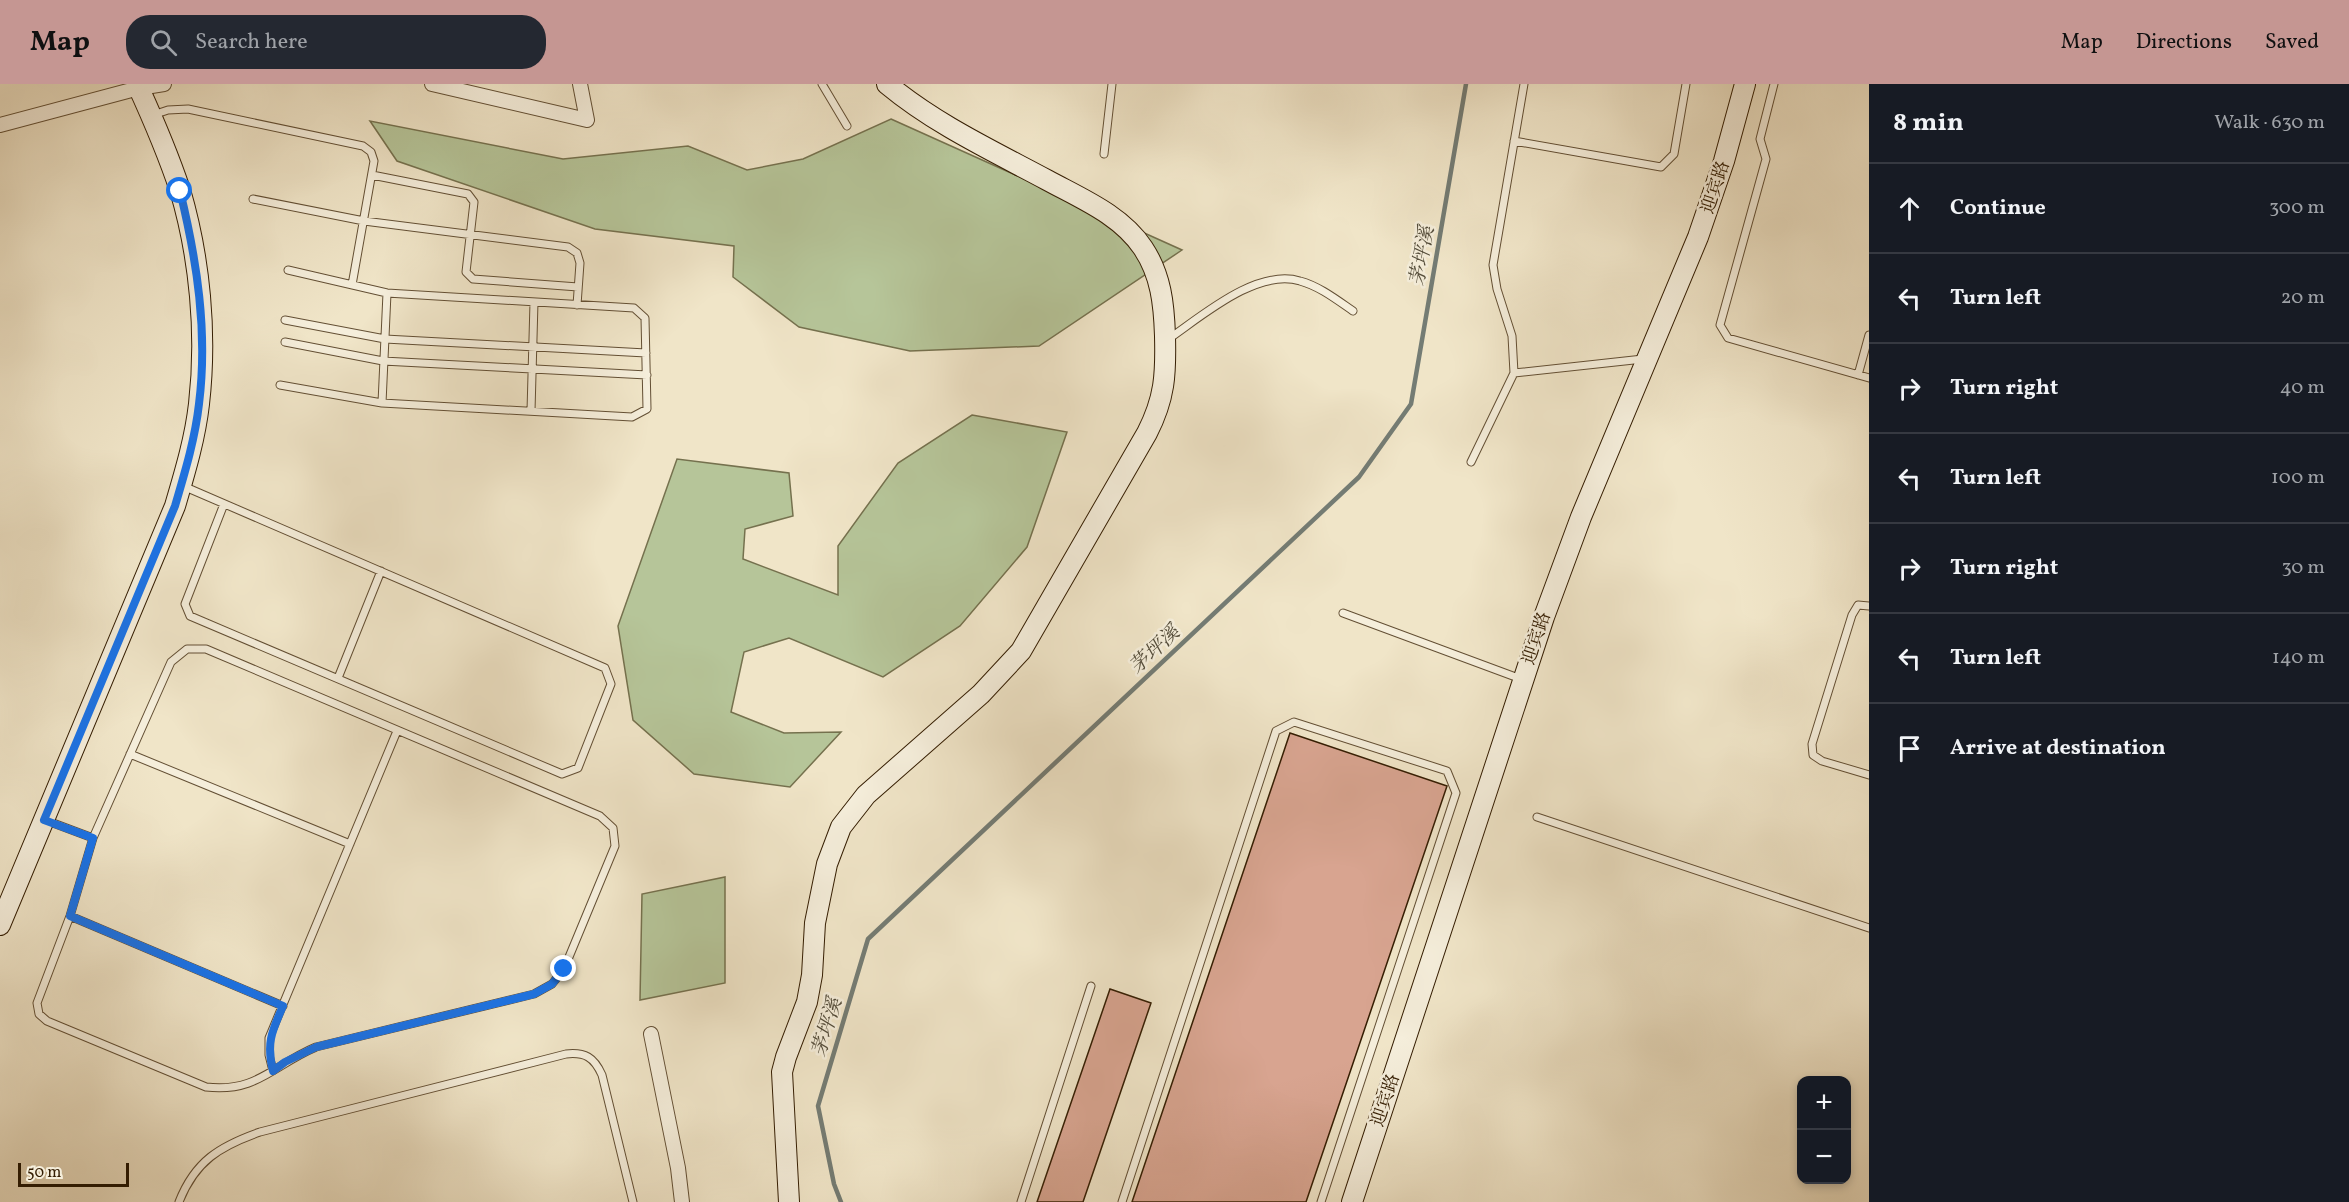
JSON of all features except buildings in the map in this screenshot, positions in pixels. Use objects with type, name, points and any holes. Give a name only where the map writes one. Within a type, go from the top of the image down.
[{"type":"main road","points":[[789,1202],[782,1072],[807,1002],[812,975],[815,923],[827,864],[841,827],[866,795],[981,694],[1021,651],[1155,419],[1166,374],[1162,295],[1158,278],[1143,248],[1121,224],[1094,205],[938,122],[887,84]]},
{"type":"main road","name":"迎宾路","points":[[1352,1202],[1561,568],[1698,237],[1724,161],[1744,84]]},
{"type":"main road","points":[[0,925],[175,506],[190,456],[199,404],[202,350],[200,296],[192,243],[180,191],[138,86]]},
{"type":"street","points":[[0,125],[138,86],[164,84]]},
{"type":"street","points":[[432,84],[587,120],[580,84]]},
{"type":"street","points":[[651,1034],[678,1168],[682,1202]]},
{"type":"lane","points":[[822,84],[848,126]]},
{"type":"lane","points":[[1104,154],[1112,84]]},
{"type":"lane","points":[[1471,462],[1514,373],[1512,336],[1497,289],[1493,265],[1524,84]]},
{"type":"lane","points":[[1514,141],[1661,167],[1674,154],[1686,84]]},
{"type":"lane","points":[[1774,84],[1760,139],[1766,159],[1720,325],[1728,338],[1869,378]]},
{"type":"lane","points":[[151,116],[168,110],[188,109],[363,146],[371,152],[374,161],[352,285]]},
{"type":"lane","points":[[372,175],[468,194],[474,202],[466,272],[473,279],[578,286]]},
{"type":"lane","points":[[253,199],[364,221],[568,247],[577,253],[579,263],[577,305]]},
{"type":"lane","points":[[280,385],[381,403],[633,417],[647,409],[645,318],[634,308],[387,293],[288,270]]},
{"type":"lane","points":[[1165,342],[1238,293],[1257,284],[1278,279],[1299,280],[1316,287],[1353,310]]},
{"type":"lane","points":[[381,403],[387,293]]},
{"type":"lane","points":[[531,411],[534,302]]},
{"type":"lane","points":[[285,320],[385,339],[646,352]]},
{"type":"lane","points":[[1858,375],[1869,335]]},
{"type":"lane","points":[[285,342],[384,361],[647,375]]},
{"type":"lane","points":[[1514,373],[1648,358]]},
{"type":"lane","points":[[181,485],[605,668],[611,684],[578,768],[562,774],[190,616],[185,604],[224,504]]},
{"type":"lane","points":[[338,678],[381,571]]},
{"type":"lane","points":[[1869,606],[1858,605],[1852,615],[1812,744],[1813,755],[1822,761],[1869,775]]},
{"type":"lane","points":[[1343,613],[1523,679]]},
{"type":"lane","points":[[187,649],[206,649],[600,816],[613,828],[615,846],[564,969],[552,984],[534,994],[316,1047],[242,1087],[206,1088],[47,1021],[39,1014],[37,1003],[70,916],[93,838],[130,754],[171,662],[187,649]]},
{"type":"lane","points":[[1122,1202],[1276,731],[1294,722],[1448,771],[1456,793],[1321,1202]]},
{"type":"lane","points":[[273,1071],[269,1055],[269,1038],[397,730]]},
{"type":"lane","points":[[130,754],[350,844]]},
{"type":"lane","points":[[1537,818],[1869,928]]},
{"type":"lane","points":[[44,820],[93,838]]},
{"type":"lane","points":[[70,916],[283,1006]]},
{"type":"lane","points":[[1021,1202],[1091,986]]},
{"type":"lane","points":[[180,1202],[194,1172],[207,1159],[240,1139],[271,1129],[566,1054],[578,1053],[589,1056],[598,1065],[602,1075],[633,1202]]},
{"type":"green space","points":[[891,119],[1182,250],[1039,346],[910,351],[799,327],[733,277],[734,246],[595,229],[397,161],[370,121],[563,159],[688,146],[747,170],[803,159]]},
{"type":"green space","points":[[972,415],[1067,432],[1027,547],[960,626],[883,677],[789,638],[744,652],[731,712],[784,733],[841,732],[790,787],[694,774],[633,720],[618,626],[677,459],[789,473],[793,516],[745,529],[743,559],[838,595],[838,546],[898,463]]},
{"type":"green space","points":[[725,877],[725,983],[640,1000],[642,894]]},
{"type":"waterway","name":"茅坪溪","points":[[841,1202],[834,1184],[818,1106],[868,939],[1359,477],[1411,404],[1466,84]]},
{"type":"route","points":[[180,191],[192,243],[200,296],[202,350],[199,404],[190,456],[175,506],[44,820],[93,838],[70,916],[283,1006],[269,1038],[269,1055],[273,1071],[285,1062],[316,1047],[534,994],[552,984],[564,969]]}]
